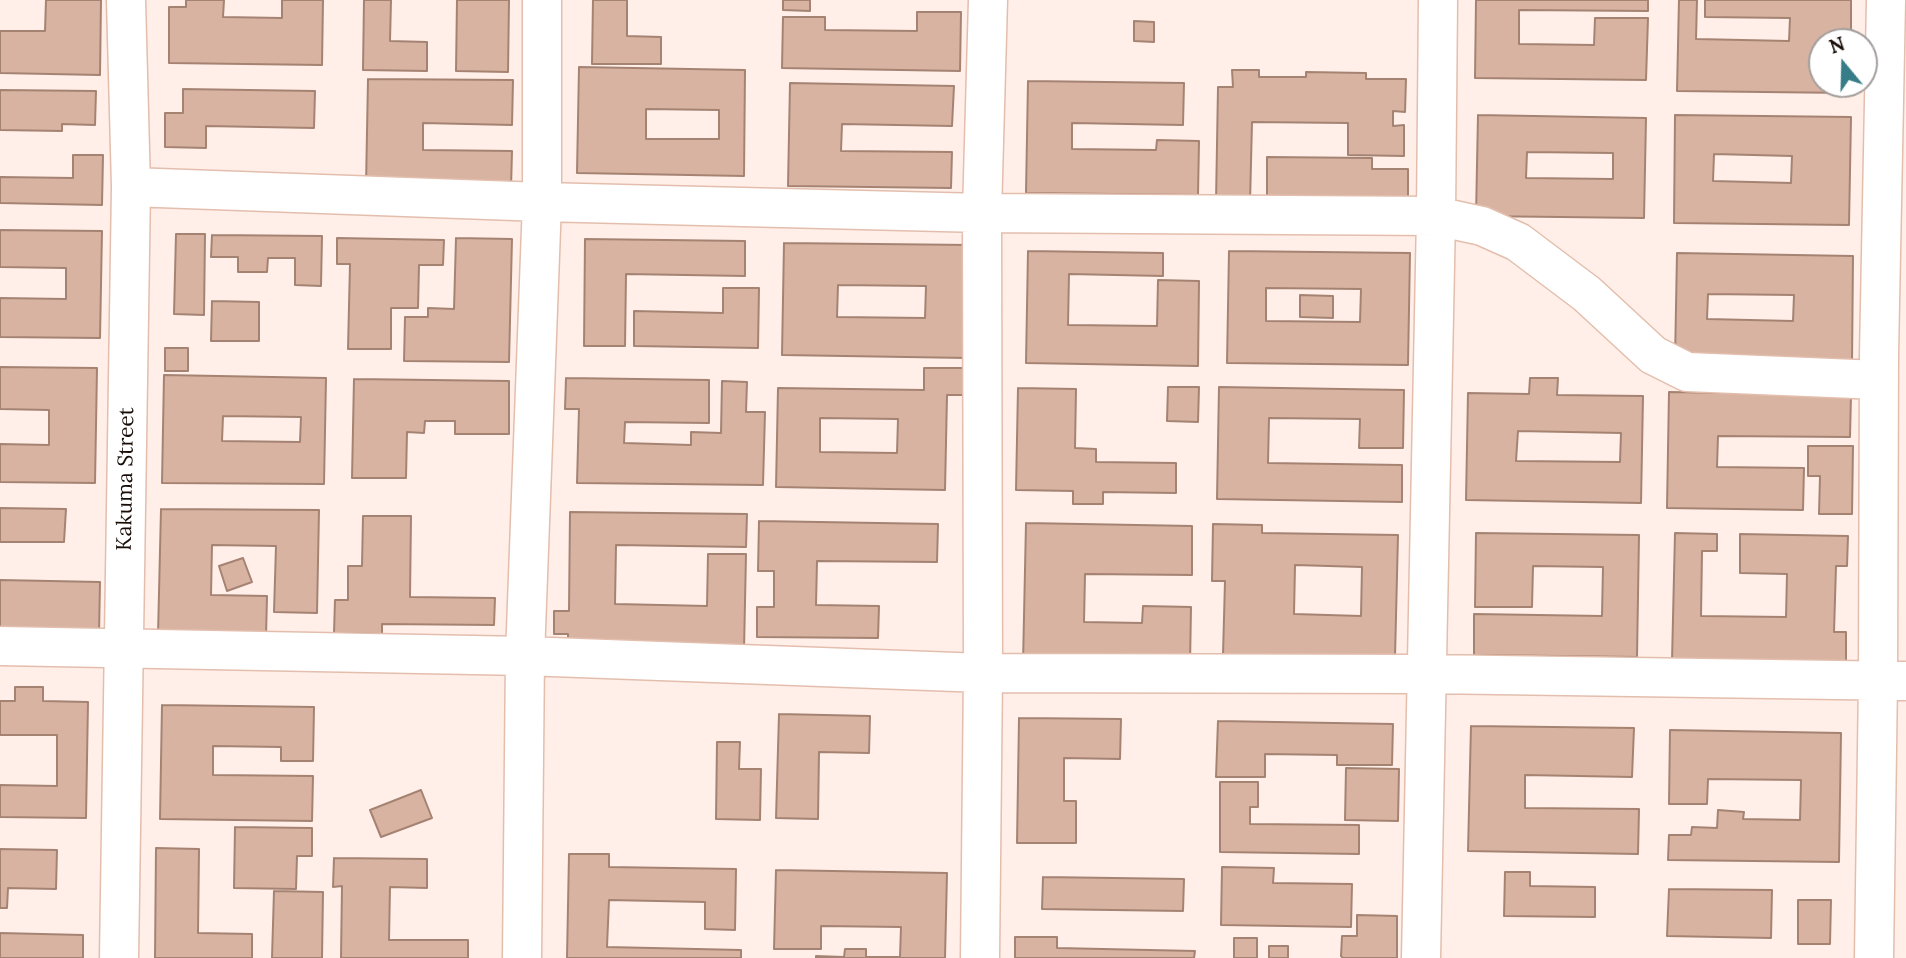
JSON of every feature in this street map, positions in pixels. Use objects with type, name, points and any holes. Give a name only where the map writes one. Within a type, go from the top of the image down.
[{"type":"street","name":"Kakuma Street","points":[[119,958],[131,187],[126,0]]},
{"type":"street","points":[[522,958],[525,656],[542,202],[542,0]]},
{"type":"street","points":[[980,958],[983,673],[982,213],[988,0]]},
{"type":"street","points":[[1421,958],[1438,0]]},
{"type":"street","points":[[1874,958],[1892,680],[1886,0]]},
{"type":"street","points":[[131,187],[542,202],[982,213],[1436,216],[1482,226],[1518,242],[1587,294],[1653,355],[1687,372],[1888,363]]},
{"type":"street","points":[[0,646],[525,656],[983,673],[1428,674],[1892,680]]},
{"type":"building","points":[[46,0],[101,0],[100,75],[0,73],[0,31],[45,31]]},
{"type":"building","points":[[186,0],[224,0],[223,17],[282,18],[282,0],[323,0],[322,65],[169,63],[169,7],[186,7]]},
{"type":"building","points":[[364,0],[391,0],[390,41],[427,42],[427,71],[363,70]]},
{"type":"building","points":[[457,0],[509,0],[508,72],[456,71]]},
{"type":"building","points":[[593,0],[627,0],[627,36],[661,37],[661,64],[592,64]]},
{"type":"building","points":[[783,0],[810,0],[810,11],[783,10]]},
{"type":"building","points":[[1476,0],[1648,0],[1648,11],[1519,10],[1519,44],[1594,45],[1595,18],[1648,18],[1646,80],[1475,78]]},
{"type":"building","points":[[1679,0],[1697,0],[1696,39],[1789,41],[1790,18],[1705,17],[1705,0],[1851,0],[1851,28],[1808,28],[1808,93],[1677,91]]},
{"type":"building","points":[[917,12],[961,12],[960,71],[782,68],[783,17],[825,17],[825,30],[917,31]]},
{"type":"building","points":[[1134,21],[1154,22],[1154,42],[1134,41]]},
{"type":"building","points":[[579,67],[745,70],[744,176],[577,173]],"holes":[[[646,109],[719,110],[719,139],[646,139]]]},
{"type":"building","points":[[1232,70],[1259,70],[1259,77],[1306,77],[1306,72],[1366,73],[1366,79],[1406,79],[1405,112],[1393,111],[1393,126],[1404,125],[1404,156],[1348,155],[1348,123],[1252,122],[1250,203],[1216,202],[1218,87],[1233,87]]},
{"type":"building","points":[[368,79],[513,80],[512,125],[423,123],[423,150],[512,151],[511,188],[366,186]]},
{"type":"building","points":[[1028,81],[1184,83],[1183,125],[1072,123],[1072,149],[1156,150],[1157,140],[1199,141],[1198,195],[1026,193]]},
{"type":"building","points":[[790,83],[954,86],[952,126],[842,124],[841,151],[952,152],[951,188],[788,186]]},
{"type":"building","points":[[183,89],[315,91],[314,128],[206,126],[206,148],[165,147],[165,113],[183,113]]},
{"type":"building","points":[[0,90],[96,91],[95,125],[62,124],[62,131],[0,130]]},
{"type":"building","points":[[1478,115],[1646,118],[1644,218],[1476,216]],"holes":[[[1527,152],[1613,153],[1613,179],[1526,178]]]},
{"type":"building","points":[[1675,115],[1851,117],[1849,225],[1674,223]],"holes":[[[1714,154],[1792,156],[1791,183],[1713,181]]]},
{"type":"building","points":[[73,155],[103,155],[102,205],[0,203],[0,177],[73,178]]},
{"type":"building","points":[[1267,157],[1372,158],[1372,169],[1408,169],[1408,200],[1267,200]]},
{"type":"building","points":[[0,230],[102,231],[100,338],[0,337],[0,298],[66,299],[66,268],[0,267]]},
{"type":"building","points":[[176,234],[205,234],[204,315],[174,314]]},
{"type":"building","points":[[212,235],[322,236],[321,286],[295,285],[295,258],[268,258],[267,272],[238,272],[238,257],[211,257]]},
{"type":"building","points":[[337,238],[444,240],[443,265],[419,265],[418,308],[391,308],[391,349],[348,349],[350,264],[337,264]]},
{"type":"building","points":[[456,238],[512,239],[509,362],[404,361],[405,317],[428,317],[428,308],[454,309]]},
{"type":"building","points":[[585,239],[745,241],[745,276],[626,274],[625,346],[584,346]]},
{"type":"building","points":[[784,243],[970,245],[968,358],[782,355]],"holes":[[[838,285],[926,286],[925,318],[837,317]]]},
{"type":"building","points":[[1028,251],[1163,253],[1163,276],[1069,274],[1068,325],[1157,326],[1158,280],[1199,281],[1198,366],[1026,363]]},
{"type":"building","points":[[1229,251],[1410,253],[1408,365],[1227,363]],"holes":[[[1266,288],[1361,289],[1360,322],[1266,321]]]},
{"type":"building","points":[[1677,253],[1853,256],[1852,363],[1675,361]],"holes":[[[1708,294],[1794,295],[1793,321],[1707,319]]]},
{"type":"building","points":[[723,288],[759,288],[758,348],[634,346],[634,311],[723,313]]},
{"type":"building","points":[[1300,295],[1333,296],[1333,318],[1300,317]]},
{"type":"building","points":[[212,301],[259,302],[259,341],[211,341]]},
{"type":"building","points":[[165,348],[188,348],[188,371],[165,371]]},
{"type":"building","points":[[0,367],[97,368],[95,483],[0,482],[0,444],[49,445],[49,410],[0,409]]},
{"type":"building","points":[[924,368],[964,368],[964,395],[947,395],[945,490],[776,487],[778,388],[924,390]],"holes":[[[820,418],[898,419],[897,453],[820,452]]]},
{"type":"building","points":[[164,375],[326,378],[324,484],[162,483]],"holes":[[[223,416],[301,417],[300,442],[222,441]]]},
{"type":"building","points":[[566,378],[709,380],[709,423],[625,422],[624,443],[691,445],[691,432],[721,433],[722,381],[747,382],[746,412],[765,412],[763,485],[577,483],[579,409],[565,409]]},
{"type":"building","points":[[1530,378],[1558,378],[1557,395],[1643,396],[1641,503],[1466,500],[1468,393],[1529,394]],"holes":[[[1518,431],[1621,433],[1620,462],[1516,461]]]},
{"type":"building","points":[[354,379],[509,381],[509,434],[455,434],[455,421],[425,421],[424,433],[407,432],[406,478],[352,478]]},
{"type":"building","points":[[1168,387],[1199,387],[1198,422],[1167,421]]},
{"type":"building","points":[[1219,387],[1404,390],[1403,448],[1359,448],[1360,419],[1269,418],[1268,463],[1402,465],[1402,502],[1217,499]]},
{"type":"building","points":[[1018,388],[1076,389],[1075,448],[1096,449],[1096,462],[1176,463],[1176,493],[1103,492],[1103,504],[1073,504],[1073,491],[1016,490]]},
{"type":"building","points":[[1669,392],[1851,395],[1850,437],[1718,436],[1717,467],[1804,468],[1803,510],[1667,508]]},
{"type":"building","points":[[1808,446],[1853,446],[1852,514],[1819,514],[1820,476],[1808,476]]},
{"type":"building","points":[[0,508],[66,509],[64,542],[0,542]]},
{"type":"building","points":[[161,509],[319,510],[317,613],[274,612],[276,546],[212,545],[211,595],[267,596],[266,637],[158,635]]},
{"type":"building","points":[[570,512],[747,514],[746,547],[616,545],[615,604],[707,606],[708,554],[746,554],[744,650],[568,647],[568,634],[554,634],[554,611],[569,611]]},
{"type":"building","points":[[363,516],[411,516],[410,597],[495,598],[494,625],[382,624],[382,634],[334,633],[335,600],[348,600],[348,566],[362,566]]},
{"type":"building","points":[[759,521],[938,524],[937,562],[817,561],[816,605],[879,606],[878,638],[757,637],[757,607],[774,607],[774,571],[758,571]]},
{"type":"building","points":[[1026,523],[1192,526],[1192,575],[1085,574],[1084,622],[1142,623],[1143,606],[1191,607],[1190,665],[1023,663]]},
{"type":"building","points":[[1213,524],[1262,525],[1262,533],[1398,535],[1395,657],[1223,655],[1225,581],[1212,581]],"holes":[[[1295,565],[1362,567],[1361,616],[1294,614]]]},
{"type":"building","points":[[1476,533],[1639,535],[1637,657],[1474,655],[1474,614],[1602,616],[1603,567],[1533,566],[1532,607],[1475,607]]},
{"type":"building","points":[[1675,533],[1717,534],[1717,551],[1702,551],[1701,616],[1786,617],[1787,574],[1740,573],[1740,534],[1848,536],[1847,566],[1836,566],[1834,632],[1846,632],[1846,664],[1672,661]]},
{"type":"building","points":[[243,558],[252,582],[227,591],[219,566]]},
{"type":"building","points":[[0,580],[100,582],[99,635],[0,634]]},
{"type":"building","points":[[15,687],[43,687],[43,701],[88,702],[86,818],[0,817],[0,785],[57,786],[57,735],[0,735],[0,701],[15,701]]},
{"type":"building","points":[[162,705],[314,707],[313,761],[281,761],[281,747],[213,746],[213,775],[313,776],[312,821],[160,819]]},
{"type":"building","points":[[779,714],[870,716],[869,753],[819,752],[818,819],[776,818]]},
{"type":"building","points":[[1019,718],[1121,719],[1120,759],[1064,758],[1064,801],[1076,801],[1076,843],[1017,843]]},
{"type":"building","points":[[1218,721],[1393,724],[1392,765],[1337,765],[1337,755],[1265,754],[1265,777],[1216,777]]},
{"type":"building","points":[[1471,726],[1634,728],[1632,777],[1525,775],[1525,808],[1639,809],[1638,854],[1468,851]]},
{"type":"building","points":[[1670,730],[1841,733],[1839,862],[1668,860],[1669,835],[1691,835],[1692,827],[1717,828],[1718,810],[1744,812],[1743,819],[1800,820],[1801,780],[1708,779],[1707,804],[1669,804]]},
{"type":"building","points":[[717,742],[740,742],[739,769],[761,769],[760,820],[716,819]]},
{"type":"building","points":[[1346,768],[1399,769],[1398,821],[1345,820]]},
{"type":"building","points":[[1220,782],[1258,782],[1258,807],[1250,807],[1250,824],[1359,825],[1359,854],[1220,852]]},
{"type":"building","points":[[421,790],[432,818],[381,837],[370,810]]},
{"type":"building","points":[[235,827],[312,828],[312,856],[297,856],[296,889],[234,888]]},
{"type":"building","points":[[156,848],[199,849],[198,933],[252,934],[252,958],[155,958]]},
{"type":"building","points":[[0,849],[57,850],[56,889],[8,888],[7,908],[0,908]]},
{"type":"building","points":[[569,854],[609,854],[609,867],[736,869],[735,930],[705,929],[705,902],[609,900],[607,947],[741,950],[741,958],[567,958]]},
{"type":"building","points":[[334,858],[427,859],[427,888],[390,887],[389,940],[468,940],[468,958],[341,958],[342,886],[333,887]]},
{"type":"building","points":[[1222,867],[1274,868],[1273,883],[1352,884],[1351,927],[1221,925]]},
{"type":"building","points":[[776,870],[947,873],[945,958],[816,958],[844,957],[845,949],[866,949],[866,957],[900,957],[901,927],[821,926],[821,949],[774,949]]},
{"type":"building","points":[[1505,872],[1530,872],[1530,886],[1595,887],[1595,917],[1504,916]]},
{"type":"building","points":[[1043,877],[1184,879],[1183,911],[1042,909]]},
{"type":"building","points":[[1669,889],[1772,890],[1771,938],[1667,936]]},
{"type":"building","points":[[274,891],[323,892],[322,958],[272,958]]},
{"type":"building","points":[[1798,900],[1831,900],[1830,944],[1798,944]]},
{"type":"building","points":[[1357,915],[1397,916],[1397,958],[1341,956],[1342,936],[1357,936]]},
{"type":"building","points":[[0,933],[83,935],[83,958],[0,958]]},
{"type":"building","points":[[1015,937],[1057,937],[1057,948],[1195,951],[1194,958],[1015,958]]},
{"type":"building","points":[[1234,938],[1257,938],[1257,958],[1234,958]]},
{"type":"building","points":[[1269,946],[1288,946],[1288,958],[1269,958]]}]
